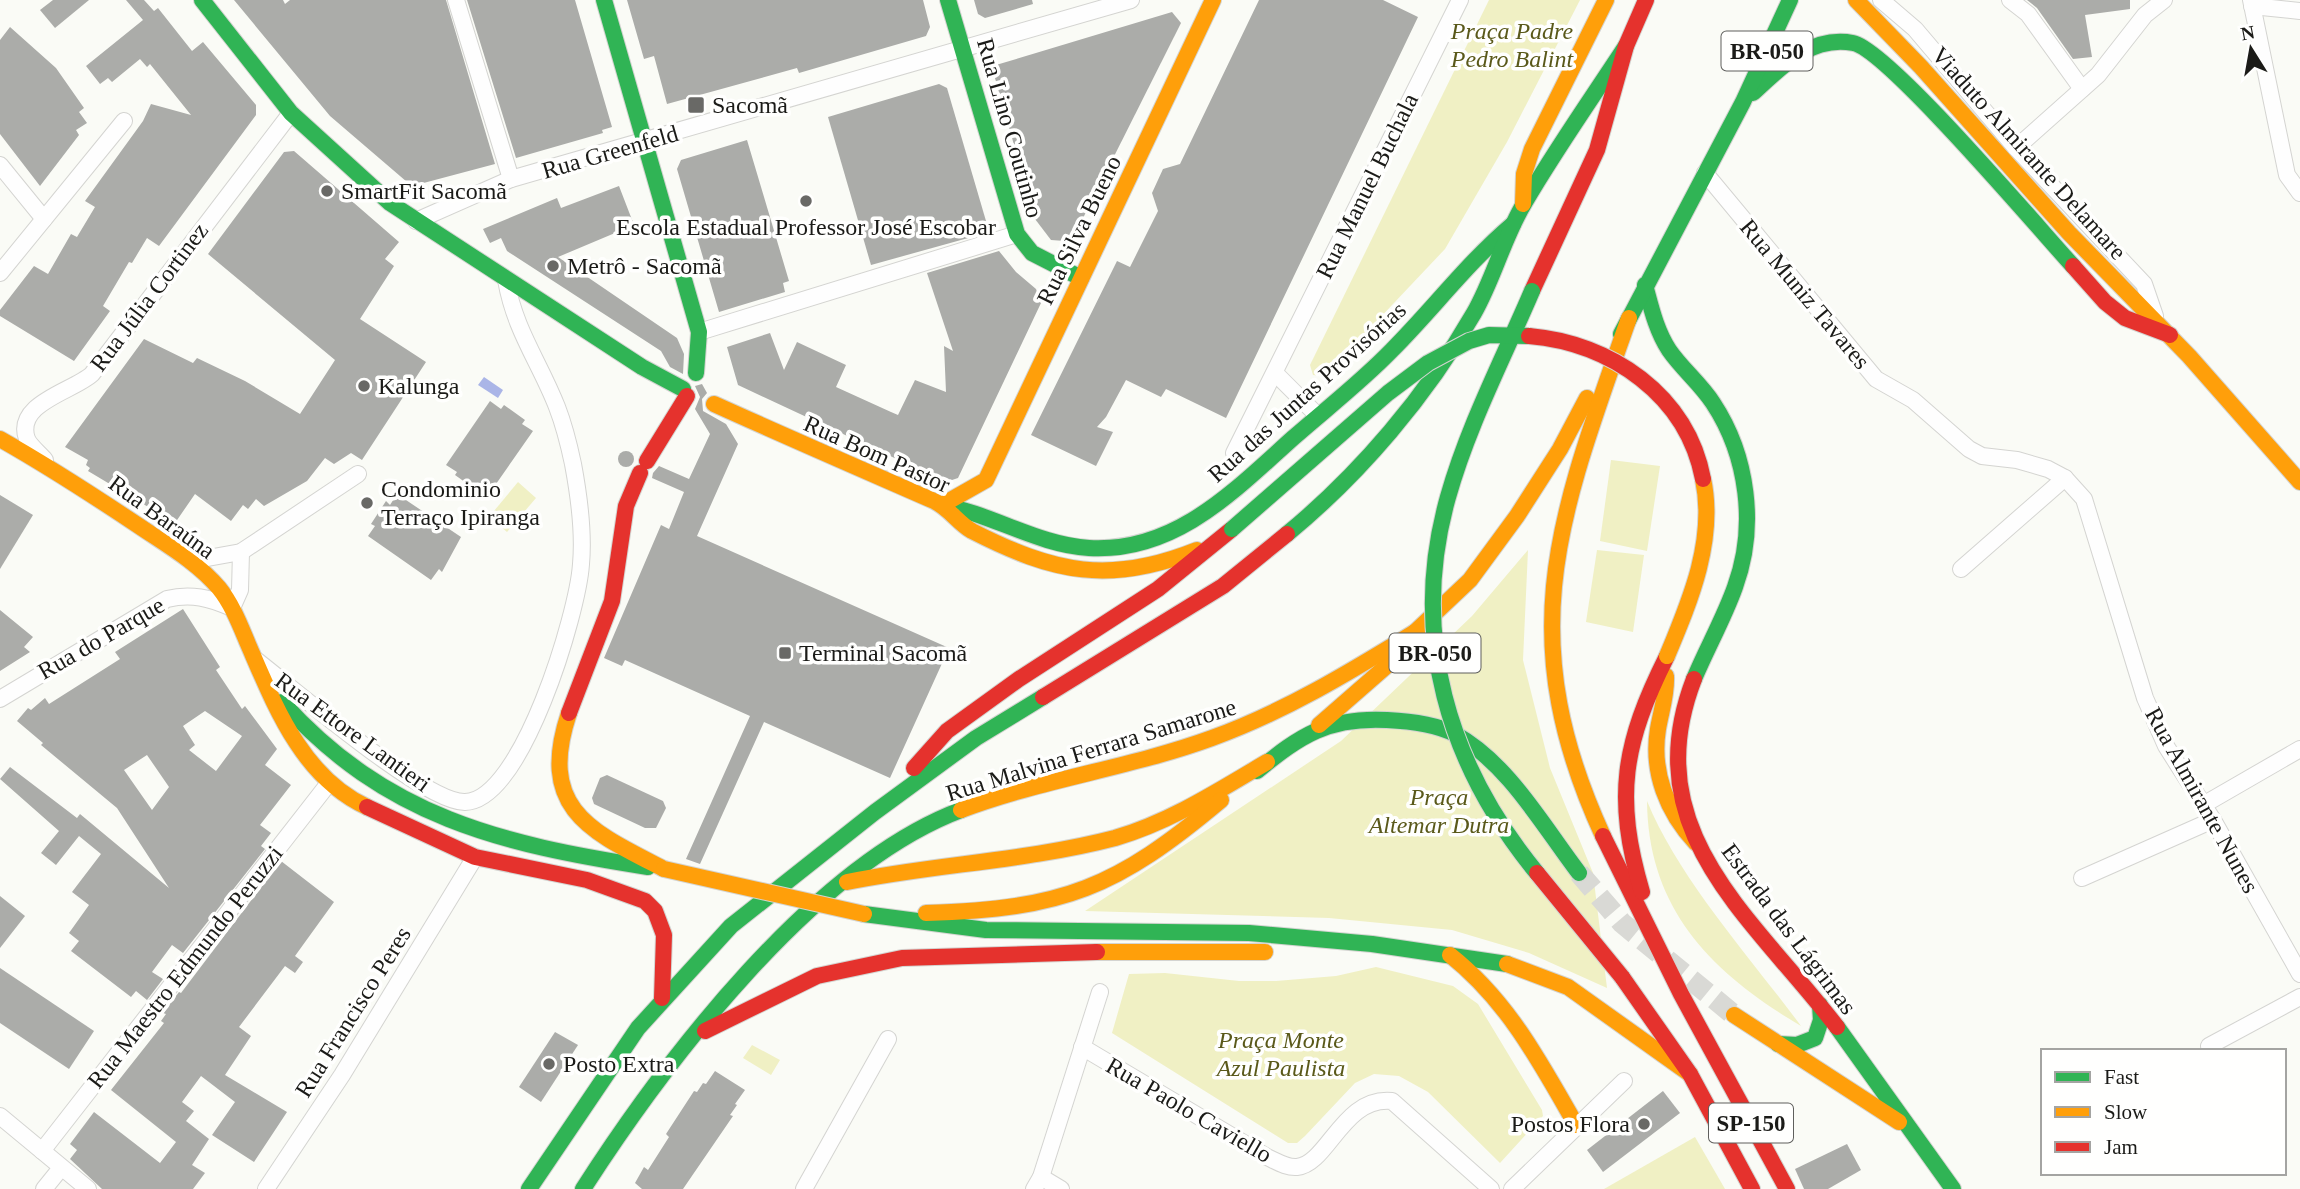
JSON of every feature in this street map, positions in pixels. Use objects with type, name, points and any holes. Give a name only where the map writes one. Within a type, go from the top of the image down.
[{"type":"main road","points":[[202,0],[291,113],[390,202],[506,280],[685,392],[629,492],[622,518],[614,594],[606,621],[567,716],[559,760],[568,802],[592,831],[664,869]]},
{"type":"main road","points":[[604,0],[647,142],[699,332],[696,373]]},
{"type":"main road","name":"Rua Lino Coutinho","points":[[948,0],[1017,234],[1031,253],[1081,278]]},
{"type":"main road","points":[[1523,204],[1524,174],[1532,149],[1606,0]]},
{"type":"main road","name":"Rua das Juntas Provisórias","points":[[942,505],[969,508],[1080,548],[1110,548],[1163,537],[1183,528],[1222,500],[1384,358],[1466,266],[1515,222],[1523,204],[1626,46],[1646,0]]},
{"type":"main road","name":"BR-050","points":[[1667,968],[1604,844],[1573,768],[1555,693],[1550,638],[1557,553],[1572,484],[1629,318],[1743,102],[1790,0]]},
{"type":"main road","name":"Viaduto Almirante Delamare","points":[[1856,0],[2139,306],[2170,335],[2300,482]]},
{"type":"main road","name":"Rua Silva Bueno","points":[[989,492],[1081,278],[1208,2]]},
{"type":"main road","points":[[1743,102],[1787,61],[1806,49],[1822,43],[1838,42],[1870,49],[1943,122],[2105,302],[2125,318],[2170,335]]},
{"type":"main road","name":"Rua das Juntas Provisórias","points":[[1622,977],[1495,819],[1471,778],[1446,709],[1434,646],[1432,585],[1437,539],[1448,496],[1471,432],[1597,150],[1611,108],[1626,46]]},
{"type":"main road","points":[[529,1189],[622,1050],[662,998],[731,926],[875,812],[976,738],[1223,586],[1316,510],[1372,452],[1445,361],[1476,310],[1515,222]]},
{"type":"main road","name":"Estrada das Lágrimas","points":[[1645,285],[1653,316],[1668,348],[1700,386],[1729,431],[1746,493],[1745,551],[1741,575],[1691,684],[1679,730],[1677,756],[1682,800],[1696,843],[1726,888],[1820,1005],[1953,1189]]},
{"type":"main road","points":[[838,884],[910,869],[1043,854],[1117,837],[1182,812],[1267,762],[1319,726],[1398,656],[1415,632],[1470,580],[1517,516],[1560,449],[1629,318]]},
{"type":"main road","points":[[875,812],[947,732],[1019,679],[1158,589],[1232,529],[1383,397],[1432,359],[1489,335],[1534,335],[1580,343],[1629,366],[1665,400],[1695,446],[1706,492],[1703,559],[1665,660],[1633,731],[1626,761],[1623,800],[1638,881],[1667,968]]},
{"type":"main road","name":"Rua Bom Pastor","points":[[714,404],[842,464],[942,505],[965,526],[1027,555],[1098,575],[1129,573],[1162,564],[1218,540]]},
{"type":"main road","name":"Rua Baraúna","points":[[0,439],[51,467],[191,561],[219,588],[232,608],[281,719],[296,743],[328,783],[355,801],[475,857],[587,880],[645,901],[654,911],[664,935],[662,998]]},
{"type":"main road","points":[[942,505],[989,492],[1002,521]]},
{"type":"main road","name":"Rua Malvina Ferrara Samarone","points":[[583,1189],[657,1077],[760,960],[838,884],[923,827],[989,799],[1179,750],[1259,722],[1415,632]]},
{"type":"main road","points":[[1665,660],[1667,690],[1656,736],[1661,783],[1677,823],[1696,843]]},
{"type":"main road","points":[[270,691],[343,762],[380,788],[420,809],[475,830],[596,860],[664,869],[864,915],[956,928],[1249,933],[1444,952],[1503,962],[1568,987],[1690,1074]]},
{"type":"main road","points":[[1319,726],[1356,718],[1381,719],[1423,724],[1456,735],[1482,755],[1509,785],[1579,873]]},
{"type":"main road","points":[[864,915],[983,910],[1027,905],[1082,892],[1168,842],[1267,762]]},
{"type":"main road","points":[[687,1040],[794,985],[871,962],[902,958],[1110,952],[1248,953],[1296,951],[1352,942]]},
{"type":"main road","points":[[1444,952],[1469,969],[1504,1006],[1576,1125]]},
{"type":"main road","name":"SP-150","points":[[1667,968],[1787,1189]]},
{"type":"main road","name":"SP-150","points":[[1622,977],[1690,1074],[1752,1189]]},
{"type":"main road","points":[[1778,1044],[1797,1045],[1815,1038],[1821,1020],[1820,1005]]},
{"type":"main road","points":[[1734,1015],[1910,1129]]},
{"type":"street","points":[[456,0],[511,179]]},
{"type":"street","name":"Rua Greenfeld","points":[[416,221],[511,179],[647,142],[1127,0]]},
{"type":"street","name":"Rua Manuel Buchala","points":[[1234,453],[1460,0]]},
{"type":"street","points":[[1881,0],[1915,29],[2016,148],[2144,284],[2157,323]]},
{"type":"street","points":[[2010,0],[2028,14],[2082,89]]},
{"type":"street","points":[[2016,148],[2098,75],[2145,15],[2164,0]]},
{"type":"street","points":[[2300,11],[2251,3],[2287,174],[2300,193]]},
{"type":"street","name":"Rua Júlia Cortinez","points":[[51,467],[27,439],[27,422],[32,412],[50,397],[71,390],[92,374],[291,113]]},
{"type":"street","points":[[0,273],[124,121]]},
{"type":"street","points":[[0,165],[44,219]]},
{"type":"street","name":"Rua Muniz Tavares","points":[[1705,173],[1876,379],[1913,400],[1969,449],[1982,456],[2017,460],[2065,478]]},
{"type":"street","points":[[699,332],[1017,234]]},
{"type":"street","name":"Rua Ettore Lantieri","points":[[256,660],[383,759],[449,800],[477,800],[500,782],[544,703],[571,618],[582,564],[579,503],[563,424],[512,313],[506,280]]},
{"type":"street","points":[[1275,373],[1318,416]]},
{"type":"street","points":[[191,561],[241,552],[358,474]]},
{"type":"street","points":[[1961,569],[2065,478]]},
{"type":"street","name":"Rua Almirante Nunes","points":[[2065,478],[2084,499],[2145,698],[2166,746],[2213,820],[2300,974]]},
{"type":"street","points":[[232,608],[240,590],[241,552]]},
{"type":"street","name":"Rua do Parque","points":[[0,699],[167,598],[183,595],[201,597],[232,608]]},
{"type":"street","points":[[2203,805],[2300,749]]},
{"type":"street","name":"Rua Maestro Edmundo Peruzzi","points":[[42,1151],[328,783]]},
{"type":"street","points":[[2082,878],[2213,820]]},
{"type":"street","name":"Rua Francisco Peres","points":[[266,1189],[342,1075],[475,857]]},
{"type":"street","points":[[1061,1189],[1038,1183],[1100,992]]},
{"type":"street","points":[[2209,1046],[2300,997]]},
{"type":"street","points":[[804,1189],[888,1040]]},
{"type":"street","name":"Rua Paolo Caviello","points":[[1082,1046],[1266,1157],[1289,1167],[1308,1163],[1366,1104],[1392,1101],[1491,1189]]},
{"type":"street","points":[[1512,1189],[1624,1081]]},
{"type":"street","points":[[0,1116],[88,1189]]},
{"type":"street","points":[[44,1189],[61,1168]]},
{"type":"green space","name":"Praça Padre Pedro Balint","points":[[1489,0],[1580,0],[1507,142],[1445,249],[1342,358],[1320,376],[1313,375],[1310,365]]},
{"type":"green space","points":[[1611,460],[1660,466],[1647,551],[1600,541]]},
{"type":"green space","points":[[518,482],[536,498],[507,532],[489,517]]},
{"type":"green space","name":"Praça Altemar Dutra","points":[[1528,550],[1523,660],[1550,768],[1593,873],[1607,988],[1529,953],[1452,930],[1329,918],[1085,911],[1341,741],[1472,616]]},
{"type":"green space","points":[[1597,550],[1644,555],[1633,632],[1586,622]]},
{"type":"green space","points":[[1647,801],[1677,859],[1696,888],[1801,1026],[1740,984],[1713,960],[1691,934],[1673,906],[1659,875],[1650,840]]},
{"type":"green space","name":"Praça Monte Azul Paulista","points":[[1376,967],[1453,986],[1478,1004],[1542,1110],[1543,1116],[1500,1163],[1428,1092],[1399,1076],[1374,1074],[1355,1083],[1305,1136],[1297,1143],[1288,1143],[1112,1033],[1129,974],[1165,973],[1239,981],[1276,981],[1336,976]]},
{"type":"green space","points":[[752,1045],[780,1060],[771,1075],[743,1058]]},
{"type":"green space","points":[[1695,1137],[1725,1189],[1604,1189]]},
{"type":"water","points":[[484,377],[503,390],[498,398],[478,385]]},
{"type":"building","points":[[53,0],[89,0],[55,28],[40,10]]},
{"type":"building","points":[[126,0],[144,0],[154,11],[158,8],[192,51],[203,42],[256,105],[256,115],[159,246],[147,238],[132,263],[129,262],[103,306],[110,311],[74,361],[0,316],[0,310],[34,266],[48,274],[71,234],[77,237],[95,207],[85,201],[143,121],[151,104],[191,115],[150,64],[147,67],[140,59],[112,82],[108,78],[100,84],[86,66],[143,20]]},
{"type":"building","points":[[234,0],[283,0],[285,4],[290,0],[446,0],[495,164],[416,185],[407,182],[330,116]]},
{"type":"building","points":[[467,0],[575,0],[612,127],[602,130],[603,133],[516,158]]},
{"type":"building","points":[[627,0],[923,0],[930,27],[926,36],[799,73],[797,68],[667,104],[654,56],[644,59]]},
{"type":"building","points":[[974,0],[1032,0],[1033,4],[985,18],[978,14]]},
{"type":"building","points":[[1259,0],[1383,0],[1418,17],[1226,418],[1166,389],[1161,397],[1126,380],[1106,417],[1097,427],[1113,432],[1096,466],[1031,435],[1117,261],[1130,267],[1158,211],[1152,193],[1163,169],[1180,164]]},
{"type":"building","points":[[2027,0],[2130,0],[2130,9],[2085,15],[2092,57],[2073,59],[2037,8]]},
{"type":"building","points":[[1172,12],[1181,23],[1076,232],[1065,241],[1051,240],[1035,219],[993,71],[996,65]]},
{"type":"building","points":[[10,27],[56,68],[84,108],[79,112],[87,123],[76,130],[79,135],[40,186],[0,134],[0,40]]},
{"type":"building","points":[[939,84],[947,88],[986,221],[979,235],[871,265],[828,117]]},
{"type":"building","points":[[747,140],[789,281],[783,283],[785,292],[719,312],[677,169],[681,160]]},
{"type":"building","points":[[294,151],[399,242],[385,259],[394,266],[360,319],[426,362],[362,460],[351,453],[334,464],[325,458],[307,481],[264,506],[256,499],[248,509],[243,505],[231,521],[195,494],[175,523],[88,471],[88,460],[65,447],[144,339],[193,363],[197,358],[245,381],[300,414],[335,360],[208,254],[284,152]]},
{"type":"building","name":"Metrô - Sacomã","points":[[619,186],[634,225],[558,257],[677,338],[684,354],[683,374],[670,367],[661,351],[507,251],[501,238],[490,243],[483,229],[557,198],[561,208]]},
{"type":"building","points":[[999,251],[1016,272],[1036,289],[1041,303],[958,478],[946,482],[738,385],[727,347],[770,333],[784,370],[797,342],[846,365],[836,387],[898,415],[915,380],[946,392],[944,346],[953,351],[927,273]]},
{"type":"building","name":"Terminal Sacomã","points":[[702,384],[707,393],[702,399],[703,411],[726,424],[738,444],[697,536],[949,648],[890,778],[764,722],[700,864],[686,859],[750,716],[625,660],[622,666],[604,658],[661,525],[669,529],[684,492],[652,478],[653,473],[659,466],[689,479],[710,434],[695,409],[700,397],[695,386]]},
{"type":"building","points":[[490,401],[501,409],[504,405],[525,420],[522,424],[533,431],[489,494],[479,487],[476,490],[446,465]]},
{"type":"building","points":[[626,451],[632,453],[632,465],[626,467],[620,465],[618,459],[620,453]]},
{"type":"building","points":[[397,494],[461,537],[442,572],[439,569],[431,580],[368,536],[375,526],[371,524],[386,501],[390,505]]},
{"type":"building","points":[[0,495],[33,515],[0,569]]},
{"type":"building","points":[[183,609],[220,667],[216,670],[242,709],[245,706],[277,749],[265,765],[291,785],[260,825],[271,833],[261,846],[265,849],[183,953],[172,945],[152,972],[163,979],[147,1000],[136,991],[131,997],[71,951],[79,941],[69,933],[89,905],[72,892],[101,854],[79,836],[56,865],[41,853],[59,831],[0,779],[10,767],[77,818],[80,814],[169,888],[117,808],[41,745],[43,743],[17,721],[28,708],[31,710],[45,698],[49,704],[120,659],[115,652]],"holes":[[[205,711],[242,736],[216,771],[189,750],[195,745],[183,726]],[[147,755],[169,787],[152,810],[124,770]]]},
{"type":"building","points":[[0,610],[33,637],[24,647],[30,652],[0,671]]},
{"type":"building","points":[[607,775],[663,801],[666,808],[656,828],[645,828],[594,804],[592,798],[600,778]]},
{"type":"building","points":[[281,861],[334,902],[295,956],[303,962],[295,973],[285,966],[239,1027],[251,1036],[225,1075],[287,1112],[254,1162],[212,1135],[235,1102],[201,1076],[182,1102],[194,1111],[186,1121],[209,1139],[192,1165],[205,1173],[193,1189],[102,1189],[70,1159],[77,1150],[70,1144],[94,1112],[160,1163],[176,1142],[111,1090],[164,1023],[161,1021],[166,1014],[163,1013]]},
{"type":"building","points":[[0,896],[25,916],[0,948]]},
{"type":"building","points":[[0,968],[94,1031],[69,1069],[0,1023]]},
{"type":"building","name":"Posto Extra","points":[[555,1032],[578,1045],[541,1102],[519,1087]]},
{"type":"building","points":[[715,1071],[745,1090],[735,1104],[737,1105],[730,1115],[733,1116],[683,1189],[642,1189],[635,1183],[644,1167],[648,1170],[669,1137],[666,1134],[694,1091],[697,1092],[703,1083],[706,1084]]},
{"type":"building","name":"Postos Flora","points":[[1663,1091],[1680,1113],[1603,1172],[1587,1150]]},
{"type":"building","points":[[1847,1144],[1861,1170],[1828,1189],[1804,1189],[1795,1169]]},
{"type":"tunnel","points":[[1579,873],[1622,923],[1734,1015]]},
{"type":"traffic: fast","points":[[202,0],[291,113],[390,203],[642,367],[683,389]]},
{"type":"traffic: fast","points":[[604,0],[699,332],[696,373]]},
{"type":"traffic: fast","points":[[948,0],[1017,234],[1032,253],[1081,278]]},
{"type":"traffic: fast","points":[[1621,334],[1743,102],[1790,0]]},
{"type":"traffic: fast","points":[[1753,93],[1786,64],[1810,48],[1838,42],[1853,43],[1871,53],[1929,107],[2073,266]]},
{"type":"traffic: fast","points":[[1287,534],[1366,459],[1435,374],[1481,300],[1525,202],[1626,46]]},
{"type":"traffic: fast","points":[[942,505],[961,509],[1052,541],[1089,548],[1120,547],[1149,540],[1176,529],[1225,497],[1368,373],[1513,224]]},
{"type":"traffic: fast","points":[[1645,285],[1664,342],[1708,396],[1725,424],[1741,469],[1745,492],[1747,516],[1742,564],[1731,599],[1694,679]]},
{"type":"traffic: fast","points":[[1532,291],[1456,471],[1437,548],[1433,599],[1436,648],[1444,696],[1459,743],[1480,788],[1506,831],[1537,873]]},
{"type":"traffic: fast","points":[[1232,529],[1388,393],[1428,363],[1469,341],[1489,335],[1529,336]]},
{"type":"traffic: fast","points":[[529,1189],[638,1028],[731,926],[875,812],[976,738],[1043,697]]},
{"type":"traffic: fast","points":[[282,702],[322,741],[362,773],[404,799],[448,819],[543,848],[648,867]]},
{"type":"traffic: fast","points":[[1257,771],[1302,738],[1332,725],[1387,720],[1439,728],[1455,734],[1492,761],[1523,797],[1579,873]]},
{"type":"traffic: fast","points":[[583,1189],[656,1083],[700,1027],[748,972],[799,920],[852,874],[906,837],[961,810]]},
{"type":"traffic: fast","points":[[864,914],[986,930],[1249,933],[1372,944],[1507,964]]},
{"type":"traffic: fast","points":[[1778,1044],[1797,1045],[1815,1038],[1821,1020],[1820,1005]]},
{"type":"traffic: fast","points":[[1837,1027],[1953,1189]]},
{"type":"traffic: slow","points":[[942,505],[986,480],[1213,0]]},
{"type":"traffic: slow","points":[[1523,204],[1524,174],[1532,149],[1606,0]]},
{"type":"traffic: slow","points":[[1856,0],[1921,67],[2069,233],[2189,356],[2300,482]]},
{"type":"traffic: slow","points":[[1603,836],[1575,764],[1558,697],[1552,635],[1555,575],[1566,515],[1583,454],[1629,318]]},
{"type":"traffic: slow","points":[[1319,725],[1398,656],[1415,632],[1470,580],[1517,516],[1560,449],[1587,398]]},
{"type":"traffic: slow","points":[[714,404],[934,501],[972,531],[1030,557],[1056,565],[1109,570],[1137,568],[1197,550]]},
{"type":"traffic: slow","points":[[0,439],[71,481],[160,540],[210,579],[232,608],[293,738],[325,778],[344,794],[367,807]]},
{"type":"traffic: slow","points":[[1667,656],[1692,592],[1703,547],[1706,525],[1703,479]]},
{"type":"traffic: slow","points":[[961,810],[1023,790],[1150,758],[1239,728],[1316,690],[1415,632]]},
{"type":"traffic: slow","points":[[1666,676],[1656,745],[1659,776],[1669,805],[1696,843]]},
{"type":"traffic: slow","points":[[569,713],[561,746],[560,773],[565,795],[577,813],[593,828],[613,842],[664,869]]},
{"type":"traffic: slow","points":[[847,882],[1049,852],[1115,838],[1174,815],[1267,762]]},
{"type":"traffic: slow","points":[[926,913],[1016,906],[1052,899],[1086,888],[1150,854],[1221,800]]},
{"type":"traffic: slow","points":[[664,869],[864,914]]},
{"type":"traffic: slow","points":[[1097,952],[1265,952]]},
{"type":"traffic: slow","points":[[1450,955],[1471,973],[1506,1012],[1536,1056],[1576,1125]]},
{"type":"traffic: slow","points":[[1507,964],[1568,987],[1690,1074]]},
{"type":"traffic: slow","points":[[1734,1015],[1899,1122]]},
{"type":"traffic: jam","points":[[1532,291],[1597,150],[1626,46],[1646,0]]},
{"type":"traffic: jam","points":[[2073,266],[2105,302],[2125,318],[2170,335]]},
{"type":"traffic: jam","points":[[1529,336],[1589,349],[1616,362],[1641,379],[1663,399],[1681,422],[1694,449],[1703,479]]},
{"type":"traffic: jam","points":[[647,461],[687,396]]},
{"type":"traffic: jam","points":[[569,713],[612,601],[626,506],[640,473]]},
{"type":"traffic: jam","points":[[914,768],[947,731],[1019,679],[1158,589],[1232,529]]},
{"type":"traffic: jam","points":[[1043,697],[1223,586],[1287,534]]},
{"type":"traffic: jam","points":[[1642,892],[1628,827],[1628,771],[1632,744],[1641,717],[1667,656]]},
{"type":"traffic: jam","points":[[1694,679],[1680,733],[1680,782],[1691,827],[1712,869],[1739,909],[1837,1027]]},
{"type":"traffic: jam","points":[[367,807],[475,857],[587,880],[645,901],[655,911],[664,935],[662,998]]},
{"type":"traffic: jam","points":[[1603,836],[1681,994],[1787,1189]]},
{"type":"traffic: jam","points":[[1537,873],[1622,977]]},
{"type":"traffic: jam","points":[[705,1031],[817,976],[902,958],[1097,952]]},
{"type":"traffic: jam","points":[[1622,977],[1690,1074],[1752,1189]]},
{"type":"place","name":"Sacomã","points":[[696,105]]},
{"type":"place","name":"SmartFit Sacomã","points":[[327,191]]},
{"type":"place","name":"Escola Estadual Professor José Escobar","points":[[806,201]]},
{"type":"place","name":"Metrô - Sacomã","points":[[553,266]]},
{"type":"place","name":"Kalunga","points":[[364,386]]},
{"type":"place","name":"Condominio Terraço Ipiranga","points":[[367,503]]},
{"type":"place","name":"Terminal Sacomã","points":[[785,653]]},
{"type":"place","name":"Posto Extra","points":[[549,1064]]},
{"type":"place","name":"Postos Flora","points":[[1644,1124]]}]
